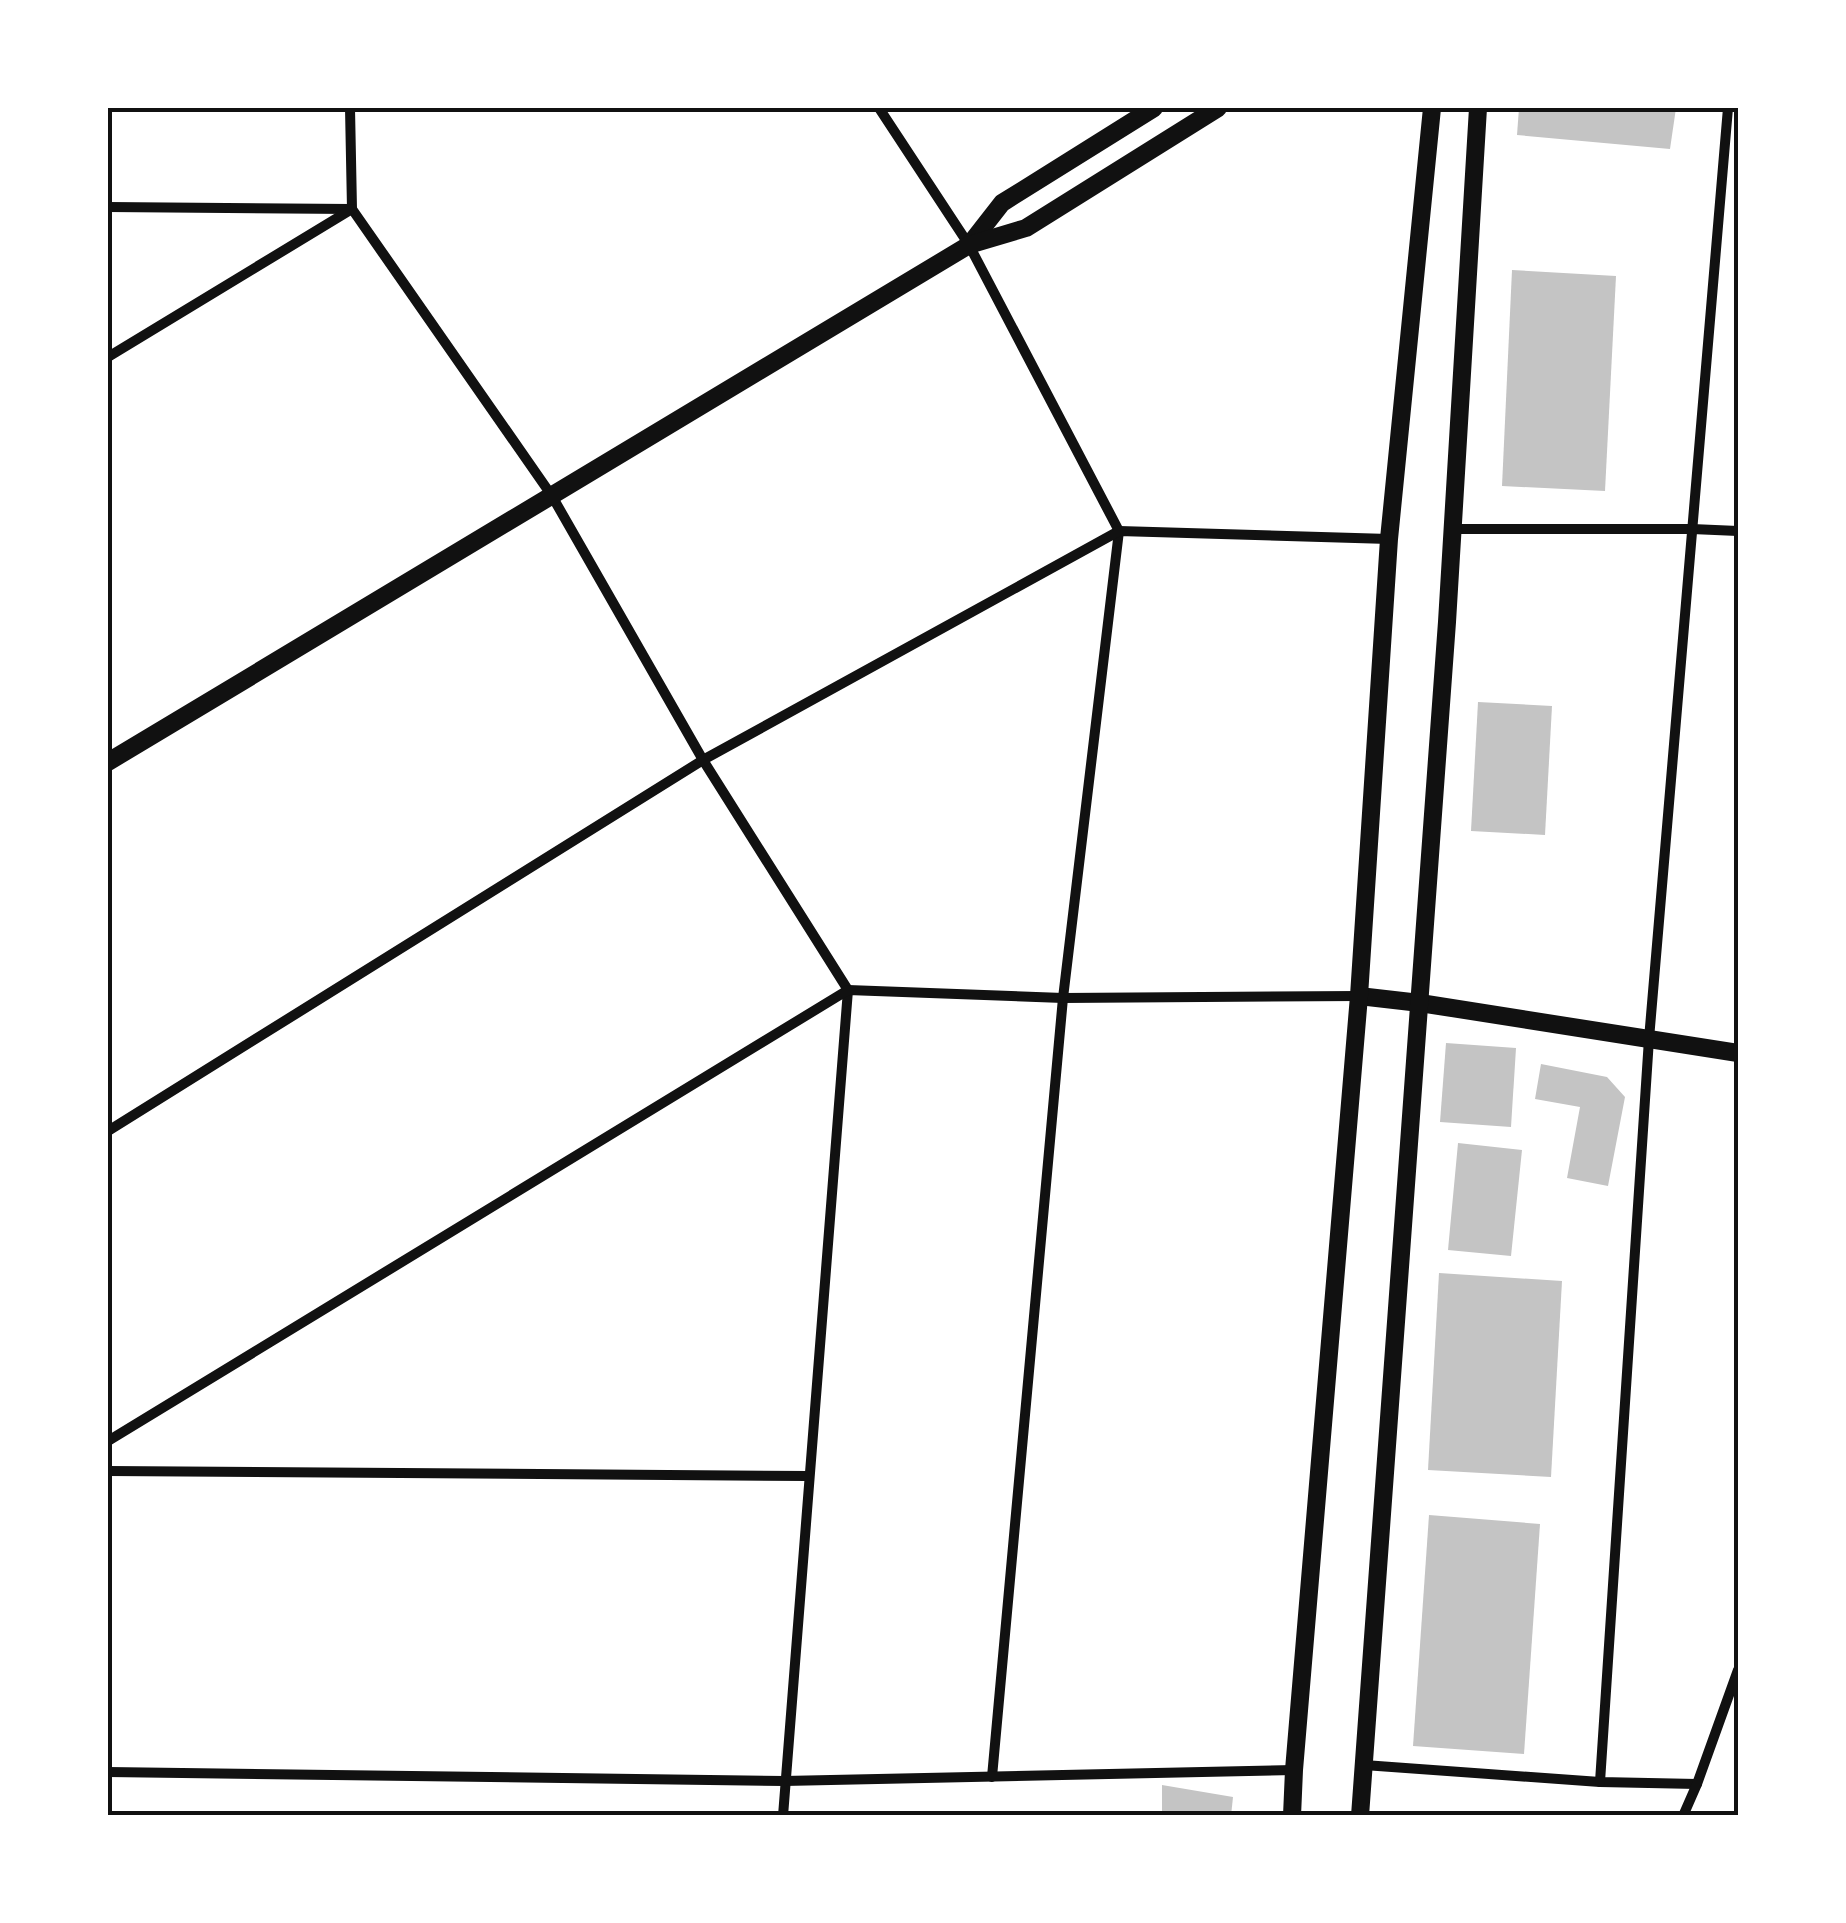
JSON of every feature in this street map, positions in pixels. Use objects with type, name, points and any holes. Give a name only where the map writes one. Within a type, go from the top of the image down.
[{"type":"street","points":[[350,108],[352,209],[552,496],[704,760],[848,990],[783,1816]]},
{"type":"street","points":[[880,108],[969,245],[1119,532],[1063,998],[992,1777]]},
{"type":"street","points":[[969,245],[1002,204],[1154,108]]},
{"type":"street","points":[[108,762],[969,245],[1026,228],[1218,108]]},
{"type":"street","points":[[1360,1816],[1453,529],[1478,108]]},
{"type":"street","points":[[1600,1782],[1650,1039],[1728,108]]},
{"type":"street","points":[[1292,1816],[1358,996],[1390,539],[1430,109]]},
{"type":"street","points":[[108,207],[352,209]]},
{"type":"street","points":[[108,357],[352,209]]},
{"type":"street","points":[[1453,529],[1738,531]]},
{"type":"street","points":[[108,1131],[704,760],[1119,532],[1390,539]]},
{"type":"street","points":[[108,1442],[848,990],[1063,998],[1358,996],[1738,1053]]},
{"type":"street","points":[[108,1472],[808,1476]]},
{"type":"street","points":[[1683,1816],[1738,1670]]},
{"type":"street","points":[[1364,1765],[1600,1782],[1697,1784]]},
{"type":"street","points":[[108,1772],[784,1782],[1294,1770]]},
{"type":"building","points":[[1519,108],[1676,108],[1670,149],[1517,135]]},
{"type":"building","points":[[1512,270],[1616,276],[1605,491],[1502,486]]},
{"type":"building","points":[[1478,702],[1552,706],[1545,835],[1471,831]]},
{"type":"building","points":[[1446,1043],[1516,1048],[1511,1127],[1440,1122]]},
{"type":"building","points":[[1541,1064],[1607,1077],[1625,1097],[1608,1186],[1567,1178],[1580,1107],[1535,1099]]},
{"type":"building","points":[[1458,1143],[1522,1150],[1511,1256],[1448,1250]]},
{"type":"building","points":[[1439,1273],[1562,1281],[1551,1477],[1428,1470]]},
{"type":"building","points":[[1429,1515],[1540,1524],[1524,1754],[1413,1746]]},
{"type":"building","points":[[1162,1785],[1233,1797],[1231,1816],[1162,1816]]}]
